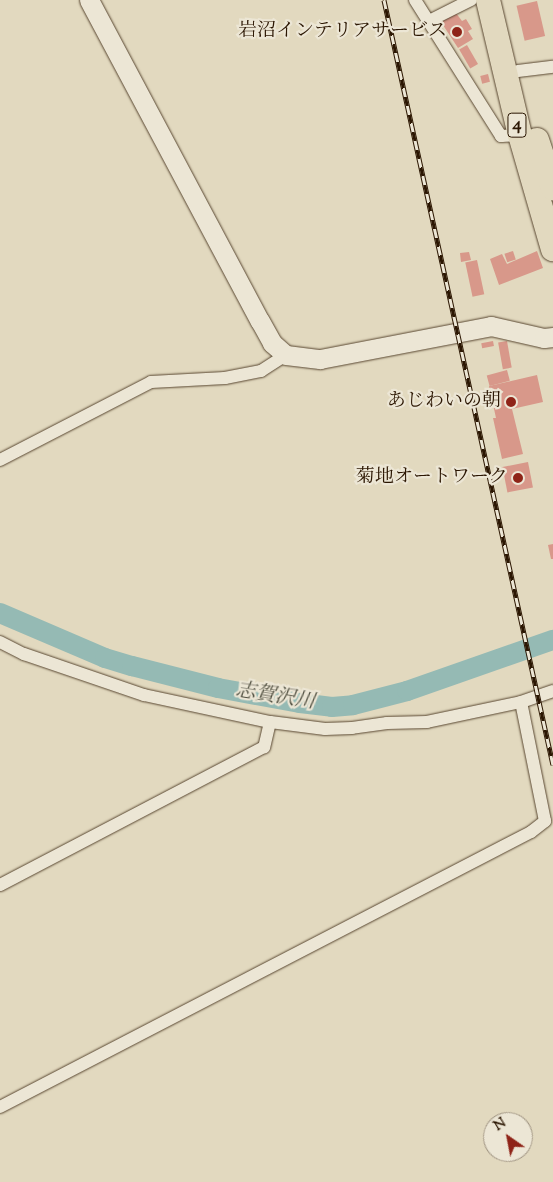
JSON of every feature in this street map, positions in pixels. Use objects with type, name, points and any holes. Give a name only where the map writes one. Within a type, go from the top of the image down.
[{"type":"highway","name":"4","points":[[488,0],[520,135],[553,249]]},
{"type":"highway","name":"4","points":[[501,0],[518,71],[553,188]]},
{"type":"street","points":[[90,0],[272,343],[286,355],[320,360],[491,326],[537,336],[553,337]]},
{"type":"street","points":[[415,0],[501,136],[520,135]]},
{"type":"street","points":[[429,21],[471,0]]},
{"type":"street","points":[[518,71],[553,67]]},
{"type":"street","points":[[0,460],[151,382],[225,378],[260,371],[286,355]]},
{"type":"street","points":[[0,642],[24,654],[144,695],[270,722],[325,729],[352,728],[387,723],[427,722],[520,702],[553,691]]},
{"type":"street","points":[[0,1107],[531,832],[545,822],[520,702]]},
{"type":"street","points":[[0,885],[264,747],[270,722]]},
{"type":"building","points":[[537,1],[545,36],[525,41],[517,6]]},
{"type":"building","points":[[456,13],[462,21],[466,19],[472,29],[468,31],[473,39],[458,48],[441,22]]},
{"type":"building","points":[[467,45],[478,64],[470,69],[459,50]]},
{"type":"building","points":[[488,74],[490,82],[482,84],[480,76]]},
{"type":"building","points":[[513,251],[516,260],[507,262],[504,254]]},
{"type":"building","points":[[537,251],[543,268],[499,285],[490,259],[502,254],[507,264]]},
{"type":"building","points":[[469,252],[471,260],[461,262],[460,253]]},
{"type":"building","points":[[477,260],[484,294],[473,297],[465,262]]},
{"type":"building","points":[[493,341],[494,346],[482,348],[481,343]]},
{"type":"building","points":[[507,341],[512,368],[503,369],[498,343]]},
{"type":"building","points":[[507,370],[510,381],[490,386],[487,375]]},
{"type":"building","points":[[537,375],[543,402],[512,409],[523,454],[502,459],[493,418],[496,418],[489,386]]},
{"type":"building","points":[[528,462],[533,488],[507,492],[502,467]]},
{"type":"building","points":[[553,544],[553,559],[551,559],[548,545]]},
{"type":"waterway","name":"志賀沢川","points":[[0,613],[105,658],[132,666],[218,688],[332,707],[353,705],[407,691],[553,640]]},
{"type":"railway","points":[[384,0],[553,765]]},
{"type":"place","name":"岩沼インテリアサービス","points":[[457,32]]},
{"type":"place","name":"あじわいの朝","points":[[511,402]]},
{"type":"place","name":"菊地オートワーク","points":[[518,478]]}]
